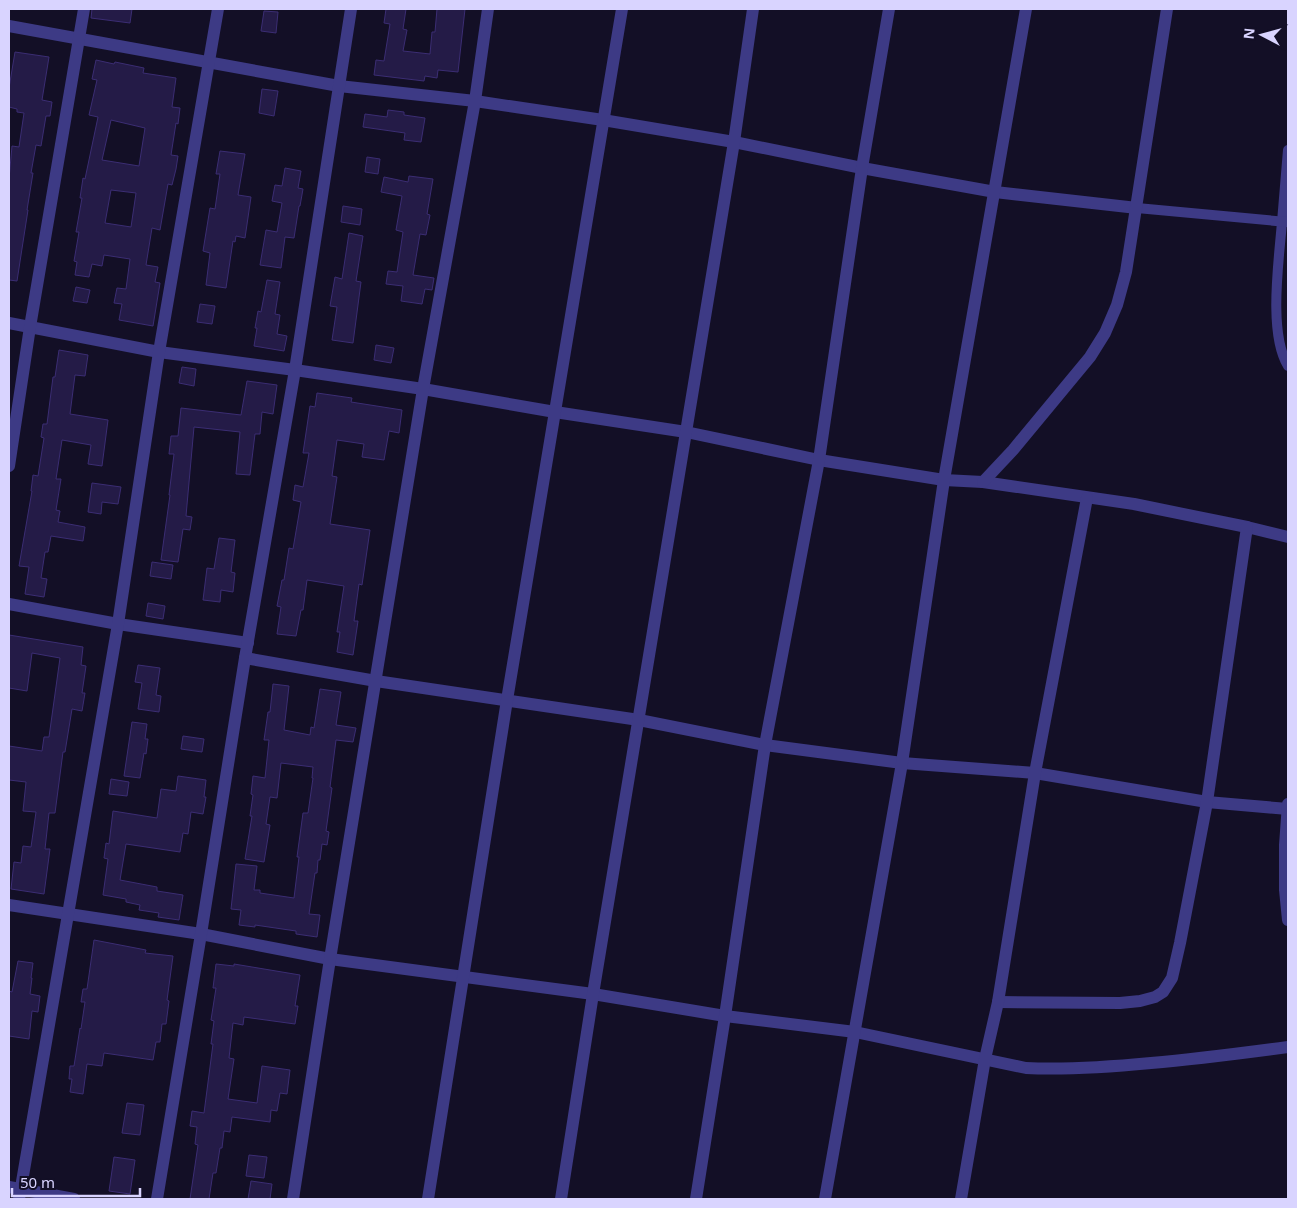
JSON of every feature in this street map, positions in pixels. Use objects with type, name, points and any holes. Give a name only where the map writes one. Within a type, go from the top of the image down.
[{"type":"street","points":[[9,466],[30,327],[84,9]]},
{"type":"street","points":[[74,1199],[16,1192],[118,624],[159,352],[218,9]]},
{"type":"street","points":[[157,1199],[245,658],[295,370],[351,9]]},
{"type":"street","points":[[293,1199],[423,389],[475,101],[488,9]]},
{"type":"street","points":[[428,1199],[507,700],[622,9]]},
{"type":"street","points":[[561,1199],[593,994],[734,142],[753,9]]},
{"type":"street","points":[[696,1199],[766,745],[819,460],[862,168],[889,9]]},
{"type":"street","points":[[826,1199],[902,763],[944,480],[1026,9]]},
{"type":"street","points":[[983,482],[1013,450],[1090,357],[1105,333],[1117,305],[1126,272],[1167,9]]},
{"type":"street","points":[[9,26],[339,86],[475,101],[604,120],[734,142],[994,192],[1136,208]]},
{"type":"street","points":[[9,323],[159,352],[423,389],[686,432],[819,460],[944,480],[983,482],[1134,504],[1288,537]]},
{"type":"street","points":[[961,1199],[985,1059],[998,1002],[1035,773],[1087,498]]},
{"type":"street","points":[[998,1002],[1120,1003],[1140,1001],[1155,997],[1163,992],[1172,978],[1207,802],[1247,527]]},
{"type":"street","points":[[9,604],[118,624],[248,642]]},
{"type":"street","points":[[245,658],[376,681],[639,720],[766,745],[902,763],[1035,773],[1207,802],[1288,807],[1285,845],[1285,890],[1288,920]]},
{"type":"street","points":[[9,906],[201,934],[330,959],[593,994],[725,1016],[855,1032],[1026,1068],[1097,1068],[1214,1057],[1288,1047]]},
{"type":"lane","points":[[1288,150],[1285,222],[1277,274],[1278,338],[1281,351],[1288,366]]},
{"type":"lane","points":[[1136,208],[1285,222]]},
{"type":"building","points":[[92,9],[132,9],[130,23],[91,18]]},
{"type":"building","points":[[386,9],[406,9],[403,29],[407,30],[403,51],[430,54],[432,32],[435,32],[437,9],[465,9],[458,72],[438,70],[437,78],[425,76],[424,81],[374,75],[376,60],[384,61],[390,24],[384,23]]},
{"type":"building","points":[[264,11],[278,12],[276,33],[261,31]]},
{"type":"building","points":[[15,52],[49,57],[42,100],[52,102],[50,116],[46,116],[41,146],[36,145],[17,281],[9,280],[9,179],[12,146],[19,147],[24,113],[17,112],[17,109],[9,107],[9,88]]},
{"type":"building","points":[[96,60],[144,68],[143,73],[176,78],[172,107],[180,108],[171,155],[178,156],[176,169],[172,185],[168,184],[160,230],[152,228],[146,265],[158,267],[155,282],[160,283],[153,326],[119,320],[122,304],[114,303],[117,288],[126,289],[130,259],[104,255],[102,266],[92,264],[89,277],[75,275],[77,262],[74,261],[79,232],[76,232],[82,198],[80,198],[98,117],[89,115],[97,80],[92,79]],"holes":[[[111,120],[145,128],[139,166],[102,160]],[[111,190],[136,193],[131,227],[105,223]]]},
{"type":"building","points":[[262,89],[278,91],[274,116],[259,113]]},
{"type":"building","points":[[388,110],[404,112],[404,115],[425,118],[421,142],[404,140],[405,133],[363,127],[365,114],[387,117]]},
{"type":"building","points":[[220,151],[245,154],[238,195],[251,197],[245,238],[236,236],[235,242],[233,241],[226,288],[206,285],[210,253],[203,251],[210,208],[215,209],[220,174],[216,174]]},
{"type":"building","points":[[367,157],[380,159],[378,174],[365,172]]},
{"type":"building","points":[[285,168],[301,171],[298,188],[303,189],[294,238],[285,237],[281,268],[260,265],[266,230],[277,232],[282,203],[272,201],[275,185],[282,186]]},
{"type":"building","points":[[409,176],[433,179],[427,214],[430,215],[426,235],[420,234],[413,275],[434,278],[432,290],[425,289],[422,304],[401,301],[403,286],[386,284],[388,271],[397,272],[403,232],[396,230],[402,196],[381,192],[384,177],[408,182]]},
{"type":"building","points":[[343,206],[362,209],[360,225],[341,222]]},
{"type":"building","points":[[349,233],[363,236],[356,281],[361,282],[353,343],[332,340],[337,307],[330,306],[335,277],[342,279]]},
{"type":"building","points":[[267,280],[280,282],[275,314],[280,315],[277,334],[287,336],[284,351],[254,346],[258,311],[261,312]]},
{"type":"building","points":[[76,287],[90,290],[87,303],[73,301]]},
{"type":"building","points":[[200,304],[215,306],[212,324],[197,322]]},
{"type":"building","points":[[376,345],[394,348],[391,363],[374,360]]},
{"type":"building","points":[[59,350],[88,355],[85,376],[75,375],[70,414],[108,420],[102,466],[88,464],[91,445],[62,440],[56,479],[61,479],[56,510],[60,511],[58,522],[85,527],[83,541],[51,536],[48,552],[45,552],[41,578],[47,579],[44,597],[25,594],[29,567],[19,566],[33,475],[38,476],[44,438],[41,437],[43,424],[47,424],[53,377],[55,377]]},
{"type":"building","points":[[182,367],[196,369],[194,386],[179,383]]},
{"type":"building","points":[[247,381],[277,385],[273,414],[262,412],[260,434],[255,434],[250,475],[236,474],[240,432],[194,427],[186,516],[192,517],[190,530],[183,529],[178,562],[161,560],[174,454],[169,454],[171,436],[178,436],[181,408],[241,415]]},
{"type":"building","points":[[317,393],[352,398],[351,402],[402,410],[399,433],[389,431],[384,460],[362,457],[364,444],[337,440],[332,476],[337,477],[330,524],[370,530],[362,585],[359,584],[354,621],[358,621],[353,655],[337,652],[340,632],[337,632],[344,586],[307,580],[303,610],[301,610],[296,636],[277,634],[281,607],[277,606],[282,580],[284,580],[289,548],[293,549],[301,502],[293,500],[295,485],[303,487],[309,453],[303,453],[310,406],[315,407]]},
{"type":"building","points":[[92,483],[121,487],[118,504],[102,502],[101,514],[88,512]]},
{"type":"building","points":[[219,538],[235,540],[231,572],[235,573],[233,592],[221,590],[220,602],[203,600],[207,568],[214,569]]},
{"type":"building","points":[[152,562],[173,565],[171,579],[150,576]]},
{"type":"building","points":[[148,603],[165,606],[163,619],[146,616]]},
{"type":"building","points":[[9,635],[83,647],[81,665],[86,666],[82,693],[85,693],[82,711],[72,709],[65,752],[63,752],[55,813],[49,813],[45,849],[50,849],[44,894],[11,889],[14,862],[21,863],[23,846],[31,847],[36,812],[23,811],[26,782],[9,780],[9,746],[42,751],[44,737],[49,737],[60,658],[32,653],[27,691],[9,688]]},
{"type":"building","points":[[138,665],[160,668],[156,695],[161,696],[159,712],[138,709],[142,683],[135,682]]},
{"type":"building","points":[[273,684],[289,686],[284,730],[310,735],[311,727],[314,728],[320,689],[341,692],[336,725],[356,728],[353,742],[336,740],[326,831],[329,832],[327,845],[322,844],[317,873],[315,873],[309,914],[320,915],[317,937],[296,934],[296,931],[255,925],[255,927],[239,925],[241,910],[231,909],[236,864],[257,866],[254,890],[260,890],[260,893],[294,898],[303,813],[308,813],[313,767],[281,763],[277,798],[270,797],[266,824],[270,825],[264,862],[245,859],[252,816],[250,816],[253,776],[265,778],[269,740],[264,740]]},
{"type":"building","points":[[132,722],[147,724],[145,739],[148,739],[140,778],[124,776]]},
{"type":"building","points":[[183,736],[204,739],[202,752],[181,749]]},
{"type":"building","points":[[178,776],[206,780],[203,814],[191,812],[188,834],[183,833],[180,852],[126,844],[120,880],[157,887],[157,891],[183,895],[179,920],[158,917],[159,913],[139,910],[140,905],[126,902],[126,899],[103,895],[108,859],[104,858],[106,843],[109,844],[113,811],[157,818],[161,789],[176,791]]},
{"type":"building","points":[[111,779],[129,782],[127,796],[109,794]]},
{"type":"building","points":[[94,940],[146,950],[145,953],[173,956],[166,1024],[162,1024],[160,1042],[156,1042],[153,1060],[104,1053],[102,1066],[87,1064],[83,1094],[70,1092],[72,1079],[69,1079],[70,1066],[74,1066],[81,1029],[85,1002],[81,1002],[83,989],[87,989]]},
{"type":"building","points":[[18,961],[33,963],[30,994],[40,996],[38,1012],[32,1011],[29,1039],[9,1036],[9,991],[12,992]]},
{"type":"building","points":[[216,964],[234,966],[234,964],[300,975],[295,1006],[298,1006],[295,1024],[244,1017],[243,1025],[233,1023],[229,1058],[234,1059],[228,1099],[257,1103],[262,1066],[290,1070],[287,1094],[280,1093],[277,1111],[271,1110],[270,1122],[232,1117],[230,1132],[224,1131],[222,1148],[220,1148],[216,1173],[213,1173],[209,1199],[190,1199],[198,1145],[195,1144],[197,1127],[190,1126],[192,1111],[204,1113],[213,1044],[211,1044],[214,1021],[211,1020],[216,988],[213,988]]},
{"type":"building","points":[[127,1103],[144,1105],[140,1135],[122,1133]]},
{"type":"building","points":[[249,1155],[267,1157],[264,1178],[246,1176]]},
{"type":"building","points":[[114,1157],[135,1160],[130,1194],[109,1191]]},
{"type":"building","points":[[251,1181],[272,1184],[270,1199],[248,1199]]}]
